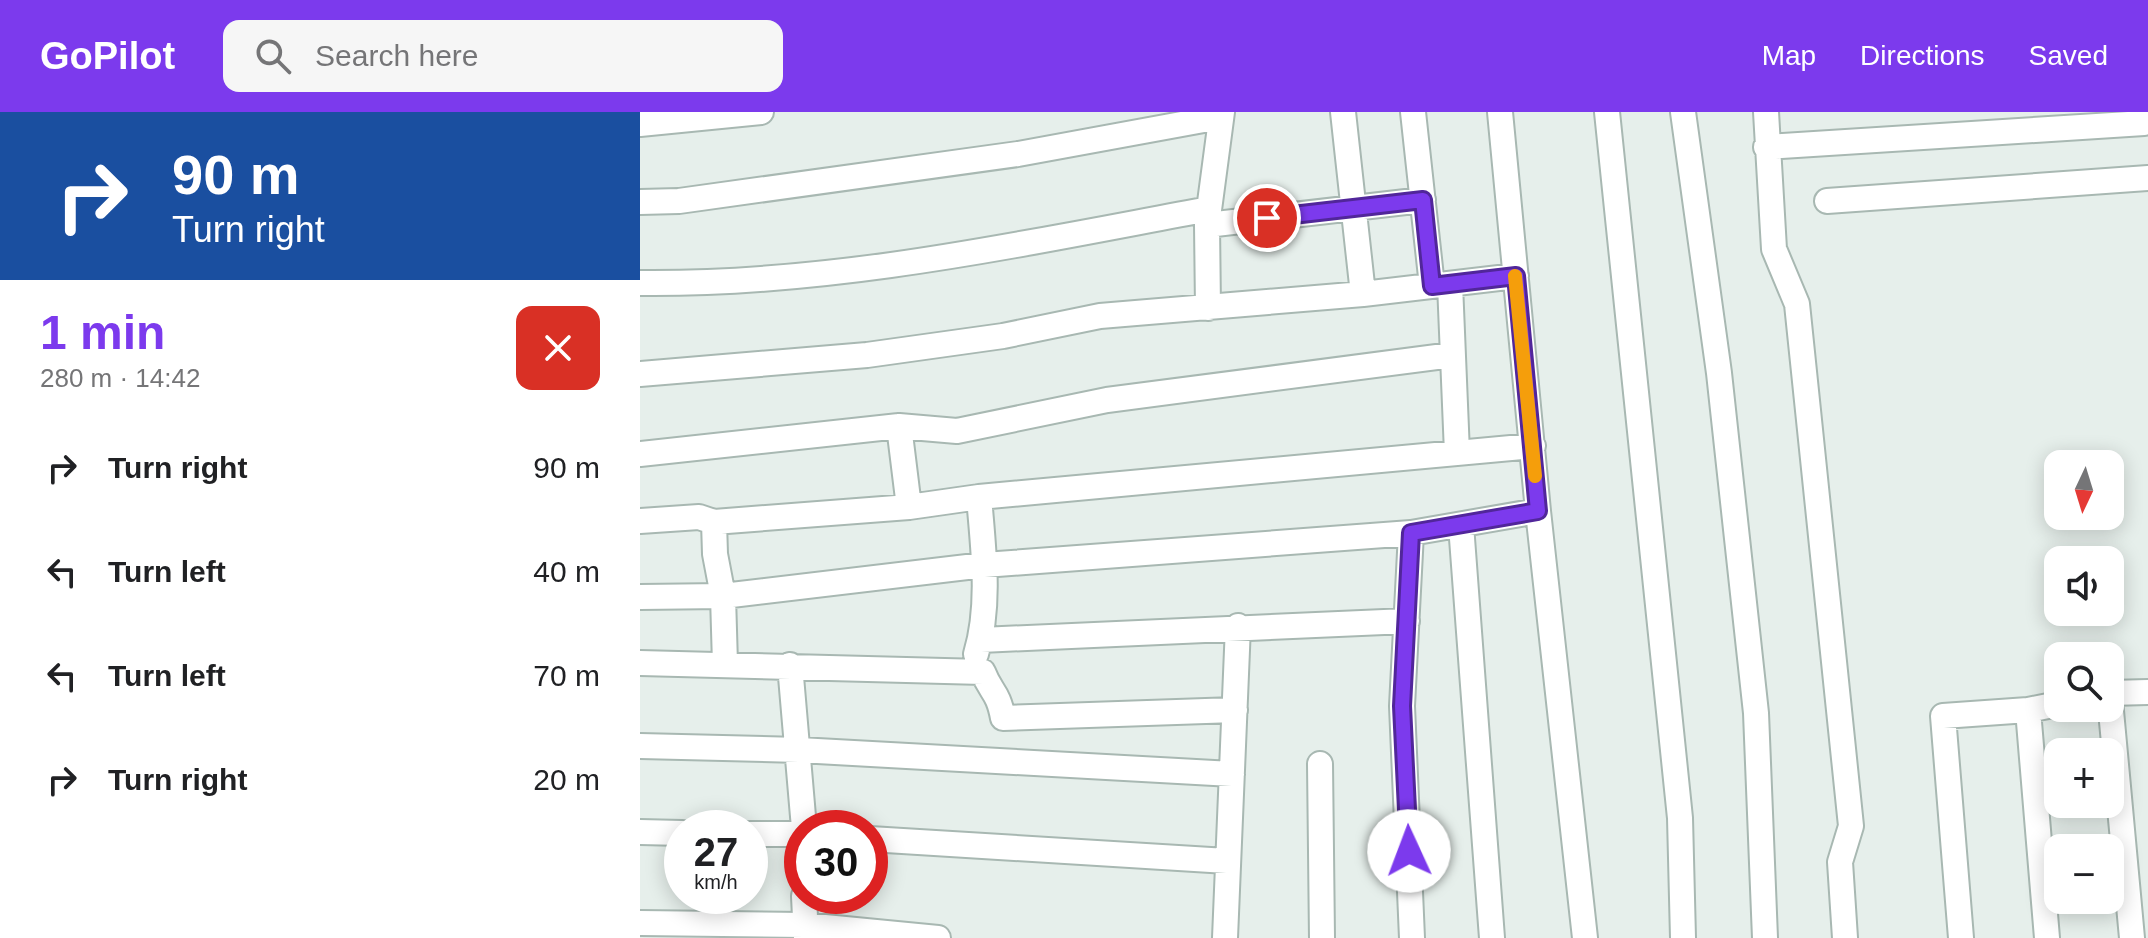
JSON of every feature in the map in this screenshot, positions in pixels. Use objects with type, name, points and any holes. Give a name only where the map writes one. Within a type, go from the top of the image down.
[{"type":"street","points":[[640,124],[761,112]]},
{"type":"street","points":[[1343,112],[1363,294]]},
{"type":"street","points":[[1413,112],[1423,200],[1452,355],[1457,453]]},
{"type":"street","points":[[1500,112],[1538,511],[1585,938]]},
{"type":"street","points":[[1607,112],[1680,818],[1683,938]]},
{"type":"street","points":[[1683,112],[1719,373],[1756,713],[1765,938]]},
{"type":"street","points":[[1766,112],[1774,249],[1797,304],[1851,826],[1840,862],[1845,938]]},
{"type":"street","points":[[640,202],[679,201],[1018,154],[1221,114],[1208,217],[1208,308]]},
{"type":"street","points":[[1766,147],[2144,125]]},
{"type":"street","points":[[1827,201],[2148,178]]},
{"type":"street","points":[[640,283],[727,284],[900,266],[1208,217],[1423,200]]},
{"type":"street","points":[[640,374],[867,355],[1003,336],[1100,316],[1363,294],[1516,276]]},
{"type":"street","points":[[640,454],[899,426],[957,431],[1107,400],[1452,355]]},
{"type":"street","points":[[899,426],[909,507]]},
{"type":"street","points":[[640,521],[699,517],[714,522],[909,507],[979,497],[1533,446]]},
{"type":"street","points":[[971,671],[981,640],[984,565],[979,497]]},
{"type":"street","points":[[640,597],[723,596],[984,565],[1411,533],[1538,511]]},
{"type":"street","points":[[714,522],[715,554],[723,596],[725,664]]},
{"type":"street","points":[[1461,525],[1492,938]]},
{"type":"street","points":[[1411,533],[1402,706],[1412,938]]},
{"type":"street","points":[[981,640],[1238,626],[1407,621]]},
{"type":"street","points":[[1225,938],[1238,626]]},
{"type":"street","points":[[640,663],[983,672],[987,683],[999,693],[1003,718],[1235,710]]},
{"type":"street","points":[[790,665],[803,810]]},
{"type":"street","points":[[2124,693],[2148,692]]},
{"type":"street","points":[[1961,938],[1943,716],[2044,707]]},
{"type":"street","points":[[2028,710],[2047,938]]},
{"type":"street","points":[[2112,722],[2132,938]]},
{"type":"street","points":[[640,746],[799,750],[1232,774]]},
{"type":"street","points":[[1320,764],[1322,938]]},
{"type":"street","points":[[640,832],[664,833]]},
{"type":"street","points":[[888,840],[1227,861]]},
{"type":"street","points":[[640,923],[938,938]]},
{"type":"slow traffic","points":[[1515,276],[1535,476]]},
{"type":"route","points":[[1267,218],[1423,200],[1432,286],[1516,276],[1538,511],[1411,533],[1402,706],[1409,851]]}]
